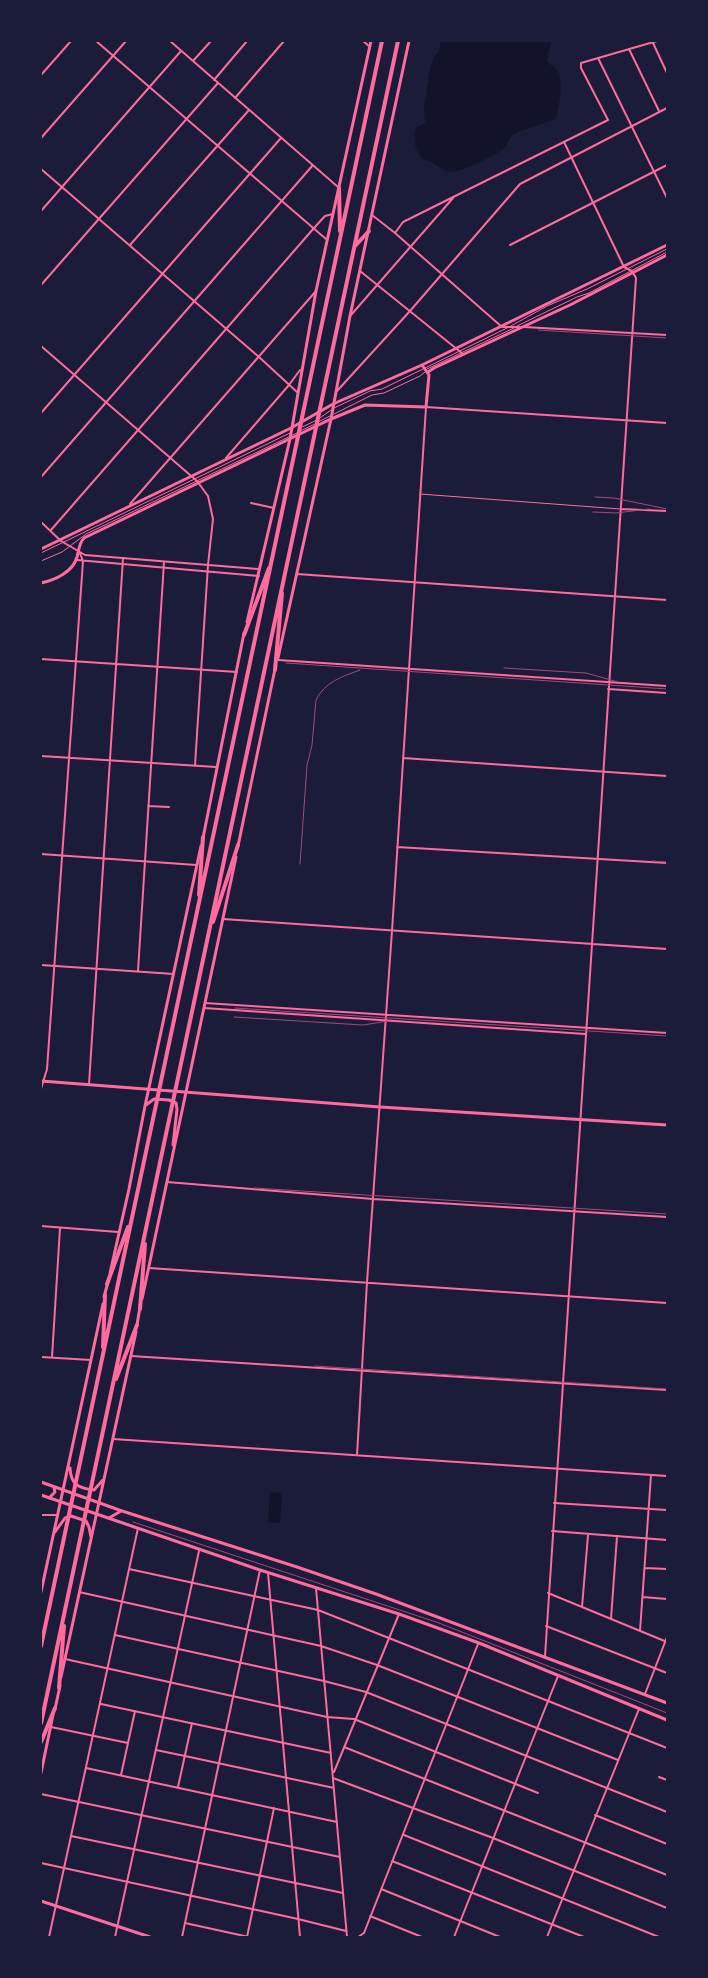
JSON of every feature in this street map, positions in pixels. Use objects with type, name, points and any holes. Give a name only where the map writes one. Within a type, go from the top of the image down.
[{"type":"highway","points":[[41,1646],[197,910],[209,863],[382,41]]},
{"type":"highway","points":[[41,1723],[398,41]]},
{"type":"highway","points":[[339,188],[340,238]]},
{"type":"highway","points":[[354,248],[368,231]]},
{"type":"highway","points":[[244,635],[275,550]]},
{"type":"highway","points":[[275,670],[283,580]]},
{"type":"highway","points":[[197,910],[203,837]]},
{"type":"highway","points":[[206,941],[238,845]]},
{"type":"highway","points":[[107,1284],[134,1209]]},
{"type":"highway","points":[[140,1309],[146,1228]]},
{"type":"highway","points":[[103,1358],[105,1295]]},
{"type":"highway","points":[[112,1390],[137,1325]]},
{"type":"highway","points":[[59,1688],[65,1610]]},
{"type":"highway","points":[[41,1637],[44,1631]]},
{"type":"highway","points":[[41,1742],[55,1708]]},
{"type":"main road","points":[[41,1592],[62,1502],[118,1232],[129,1189],[244,635],[261,569],[291,434],[300,370],[316,291],[371,41]]},
{"type":"main road","points":[[41,1774],[295,574],[331,417],[350,316],[409,41]]},
{"type":"main road","points":[[425,369],[460,352],[502,327],[667,249]]},
{"type":"main road","points":[[41,583],[60,576],[72,566],[77,560],[80,542],[84,538],[196,480],[291,434],[333,404],[425,369],[570,305],[633,272],[667,249]]},
{"type":"main road","points":[[41,549],[62,542],[126,509],[196,480],[223,462],[365,404],[426,407],[425,369]]},
{"type":"main road","points":[[42,1081],[667,1126]]},
{"type":"main road","points":[[145,1106],[154,1099],[174,1101],[177,1105],[172,1161]]},
{"type":"main road","points":[[69,1465],[71,1479],[74,1484],[94,1490],[104,1478]]},
{"type":"main road","points":[[41,1482],[122,1511],[297,1567],[667,1703]]},
{"type":"main road","points":[[49,1498],[55,1492],[54,1487]]},
{"type":"main road","points":[[41,1495],[260,1570],[399,1614],[479,1644],[667,1720]]},
{"type":"main road","points":[[109,1518],[122,1511]]},
{"type":"main road","points":[[54,1534],[65,1518],[71,1516],[86,1521],[91,1540]]},
{"type":"main road","points":[[41,1901],[150,1937]]},
{"type":"street","points":[[41,75],[71,41]]},
{"type":"street","points":[[96,41],[328,241]]},
{"type":"street","points":[[41,138],[126,41]]},
{"type":"street","points":[[193,62],[210,41]]},
{"type":"street","points":[[214,80],[247,41]]},
{"type":"street","points":[[235,98],[284,41]]},
{"type":"street","points":[[364,41],[370,46]]},
{"type":"street","points":[[395,233],[403,222],[608,120],[580,64],[656,41]]},
{"type":"street","points":[[172,42],[339,188]]},
{"type":"street","points":[[653,43],[667,73]]},
{"type":"street","points":[[628,49],[659,111]]},
{"type":"street","points":[[41,211],[181,51]]},
{"type":"street","points":[[598,58],[667,198]]},
{"type":"street","points":[[41,285],[218,83]]},
{"type":"street","points":[[335,393],[410,311],[520,184],[667,108]]},
{"type":"street","points":[[130,246],[250,110]]},
{"type":"street","points":[[41,413],[281,138]]},
{"type":"street","points":[[545,1658],[636,278],[633,272],[626,268],[564,142]]},
{"type":"street","points":[[41,477],[313,165]]},
{"type":"street","points":[[510,245],[667,165]]},
{"type":"street","points":[[41,169],[297,392]]},
{"type":"street","points":[[350,316],[454,196]]},
{"type":"street","points":[[51,530],[314,228],[325,216],[334,214]]},
{"type":"street","points":[[372,215],[502,327],[667,335]]},
{"type":"street","points":[[360,270],[460,352]]},
{"type":"street","points":[[126,509],[316,291]]},
{"type":"street","points":[[42,347],[196,480],[208,496],[213,513],[207,572],[195,765]]},
{"type":"street","points":[[223,462],[290,385],[300,370]]},
{"type":"street","points":[[357,1455],[426,407],[667,423]]},
{"type":"street","points":[[251,503],[274,508]]},
{"type":"street","points":[[621,509],[667,511]]},
{"type":"street","points":[[41,522],[62,542],[84,555],[261,569]]},
{"type":"street","points":[[41,1089],[47,1068],[55,966],[83,561],[79,551]]},
{"type":"street","points":[[89,1084],[123,558]]},
{"type":"street","points":[[77,560],[259,576]]},
{"type":"street","points":[[138,972],[164,562]]},
{"type":"street","points":[[295,574],[667,600]]},
{"type":"street","points":[[41,659],[237,672]]},
{"type":"street","points":[[277,660],[667,686]]},
{"type":"street","points":[[608,689],[667,692]]},
{"type":"street","points":[[41,756],[217,767]]},
{"type":"street","points":[[403,758],[667,776]]},
{"type":"street","points":[[148,806],[169,807]]},
{"type":"street","points":[[397,847],[667,863]]},
{"type":"street","points":[[41,854],[197,865]]},
{"type":"street","points":[[223,919],[667,949]]},
{"type":"street","points":[[41,965],[174,974]]},
{"type":"street","points":[[205,1003],[667,1033]]},
{"type":"street","points":[[204,1008],[585,1034]]},
{"type":"street","points":[[167,1182],[373,1199],[667,1217]]},
{"type":"street","points":[[41,1226],[118,1232]]},
{"type":"street","points":[[52,1357],[60,1228]]},
{"type":"street","points":[[149,1268],[667,1303]]},
{"type":"street","points":[[131,1356],[667,1390]]},
{"type":"street","points":[[41,1357],[91,1360]]},
{"type":"street","points":[[113,1439],[667,1476]]},
{"type":"street","points":[[640,1631],[651,1475]]},
{"type":"street","points":[[554,1503],[667,1510]]},
{"type":"street","points":[[41,1515],[59,1516]]},
{"type":"street","points":[[49,1937],[138,1528]]},
{"type":"street","points":[[552,1531],[667,1540]]},
{"type":"street","points":[[582,1607],[588,1534]]},
{"type":"street","points":[[611,1619],[617,1536]]},
{"type":"street","points":[[115,1937],[200,1549]]},
{"type":"street","points":[[41,1566],[47,1566]]},
{"type":"street","points":[[129,1568],[318,1610],[667,1748]]},
{"type":"street","points":[[645,1568],[667,1569]]},
{"type":"street","points":[[182,1937],[260,1570]]},
{"type":"street","points":[[268,1572],[300,1937]]},
{"type":"street","points":[[316,1588],[347,1937]]},
{"type":"street","points":[[79,1592],[321,1646],[378,1665],[618,1760]]},
{"type":"street","points":[[548,1593],[666,1641]]},
{"type":"street","points":[[643,1597],[667,1599]]},
{"type":"street","points":[[333,1773],[399,1614]]},
{"type":"street","points":[[546,1626],[667,1673]]},
{"type":"street","points":[[115,1635],[277,1670],[366,1692],[667,1812]]},
{"type":"street","points":[[645,1694],[667,1637]]},
{"type":"street","points":[[358,1937],[364,1933],[479,1644]]},
{"type":"street","points":[[65,1659],[327,1717],[354,1719],[538,1793]]},
{"type":"street","points":[[454,1937],[558,1676]]},
{"type":"street","points":[[100,1703],[331,1753]]},
{"type":"street","points":[[547,1937],[639,1709]]},
{"type":"street","points":[[121,1775],[135,1711]]},
{"type":"street","points":[[178,1787],[192,1723]]},
{"type":"street","points":[[51,1727],[128,1743]]},
{"type":"street","points":[[344,1747],[667,1875]]},
{"type":"street","points":[[156,1750],[334,1788]]},
{"type":"street","points":[[86,1768],[337,1822]]},
{"type":"street","points":[[659,1777],[667,1780]]},
{"type":"street","points":[[333,1778],[414,1807],[667,1908]]},
{"type":"street","points":[[41,1794],[340,1857]]},
{"type":"street","points":[[185,1923],[247,1937],[274,1808]]},
{"type":"street","points":[[595,1815],[667,1844]]},
{"type":"street","points":[[403,1834],[660,1937]]},
{"type":"street","points":[[71,1836],[343,1894]]},
{"type":"street","points":[[392,1861],[584,1937]]},
{"type":"street","points":[[41,1863],[346,1931]]},
{"type":"street","points":[[381,1889],[500,1937]]},
{"type":"street","points":[[370,1916],[422,1937]]},
{"type":"lane","points":[[460,352],[547,306],[626,268]]},
{"type":"lane","points":[[41,562],[62,552],[86,534],[291,434],[332,409],[370,391],[382,388],[425,369]]},
{"type":"lane","points":[[331,417],[372,395],[384,393],[420,376],[425,369]]},
{"type":"lane","points":[[41,553],[196,480]]},
{"type":"lane","points":[[420,494],[621,509]]},
{"type":"shaded area","points":[[441,41],[551,41],[547,61],[558,71],[561,83],[556,118],[517,133],[511,137],[500,151],[463,169],[452,172],[446,171],[424,159],[416,148],[415,132],[416,128],[425,123],[424,108],[430,69],[434,57],[439,52]]},
{"type":"shaded area","points":[[270,1492],[282,1493],[280,1523],[268,1522]]},
{"type":"tram line","points":[[133,1522],[439,1623],[667,1713]]},
{"type":"railway","points":[[538,330],[667,338]]},
{"type":"railway","points":[[595,497],[614,498],[667,509]]},
{"type":"railway","points":[[593,512],[616,513],[649,509]]},
{"type":"railway","points":[[286,663],[667,689]]},
{"type":"railway","points":[[504,668],[586,673],[618,682]]},
{"type":"railway","points":[[300,864],[307,765],[312,745],[316,700],[329,684],[360,670]]},
{"type":"railway","points":[[652,861],[667,862]]},
{"type":"railway","points":[[235,1008],[667,1036]]},
{"type":"railway","points":[[234,1017],[363,1025],[388,1021]]},
{"type":"railway","points":[[254,1188],[667,1214]]},
{"type":"railway","points":[[315,1366],[667,1389]]}]
